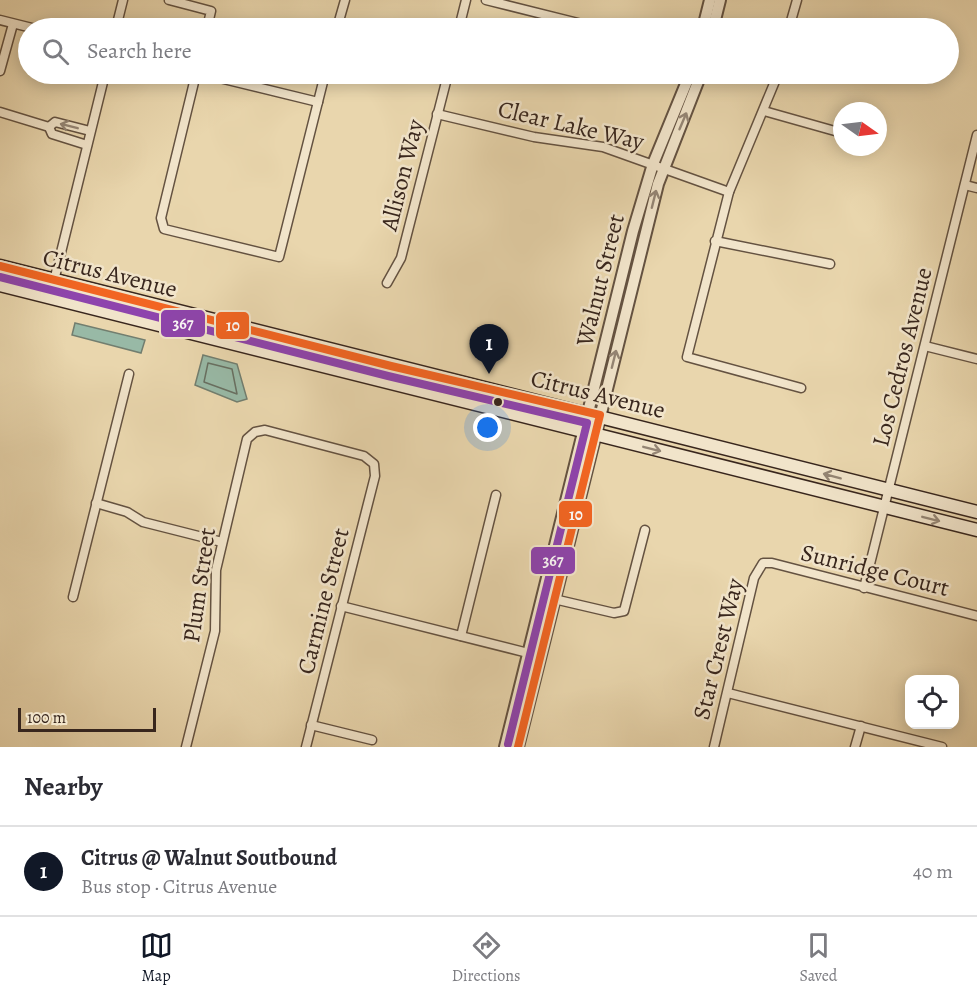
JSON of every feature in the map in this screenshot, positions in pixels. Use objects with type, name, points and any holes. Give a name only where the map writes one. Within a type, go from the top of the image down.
[{"type":"main road","name":"Citrus Avenue","points":[[0,266],[391,366],[594,414],[977,513]]},
{"type":"main road","name":"Citrus Avenue","points":[[0,285],[977,530]]},
{"type":"street","points":[[118,18],[123,0]]},
{"type":"street","points":[[169,0],[212,11],[210,18]]},
{"type":"street","points":[[340,18],[345,0]]},
{"type":"street","points":[[462,18],[466,0]]},
{"type":"street","points":[[486,0],[558,18]]},
{"type":"street","points":[[705,18],[710,0]]},
{"type":"street","points":[[716,18],[720,0]]},
{"type":"street","points":[[792,18],[797,0]]},
{"type":"street","points":[[0,20],[18,25]]},
{"type":"street","points":[[0,71],[13,24]]},
{"type":"street","points":[[50,297],[102,84]]},
{"type":"street","points":[[194,84],[161,218],[164,229],[279,257],[323,84]]},
{"type":"street","points":[[243,84],[318,102]]},
{"type":"street","name":"Allison Way","points":[[387,283],[401,258],[445,84]]},
{"type":"street","name":"Walnut Street","points":[[518,747],[554,599],[594,414],[658,165],[686,84]]},
{"type":"street","name":"Walnut Street","points":[[658,165],[696,84]]},
{"type":"street","points":[[774,84],[729,192],[687,357],[801,388]]},
{"type":"street","points":[[764,111],[833,130]]},
{"type":"street","points":[[0,112],[46,127],[52,134],[87,145]]},
{"type":"street","name":"Clear Lake Way","points":[[437,114],[534,137],[603,147],[729,192]]},
{"type":"street","points":[[46,127],[55,122],[90,131]]},
{"type":"street","name":"Los Cedros Avenue","points":[[864,588],[977,135]]},
{"type":"street","points":[[965,185],[977,188]]},
{"type":"street","points":[[716,241],[830,264]]},
{"type":"street","points":[[925,346],[977,359]]},
{"type":"street","points":[[73,597],[129,374]]},
{"type":"street","name":"Carmine Street","points":[[255,432],[265,430],[364,456],[374,464],[375,476],[306,747]]},
{"type":"street","name":"Plum Street","points":[[186,747],[215,631],[216,570],[222,542],[247,439],[255,432]]},
{"type":"street","name":"Walnut Street","points":[[505,747],[528,653],[590,433]]},
{"type":"street","points":[[461,636],[495,495]]},
{"type":"street","points":[[96,503],[127,512],[143,522],[222,542]]},
{"type":"street","points":[[554,599],[614,613],[624,611],[645,530]]},
{"type":"street","name":"Sunridge Court","points":[[763,563],[772,563],[977,616]]},
{"type":"street","name":"Star Crest Way","points":[[714,747],[754,578],[763,563]]},
{"type":"street","points":[[341,606],[528,653]]},
{"type":"street","points":[[728,693],[942,747]]},
{"type":"street","points":[[311,725],[372,740]]},
{"type":"street","points":[[855,747],[861,726]]},
{"type":"water","points":[[75,323],[145,340],[141,353],[72,335]]},
{"type":"water","points":[[203,355],[237,364],[247,399],[237,402],[195,385]]},
{"type":"transit line","name":"10","points":[[0,266],[391,366],[600,415],[518,747]]},
{"type":"transit line","name":"367","points":[[0,277],[388,376],[587,423],[508,744]]},
{"type":"place","name":"Citrus @ Walnut Soutbound","points":[[489,374]]}]
